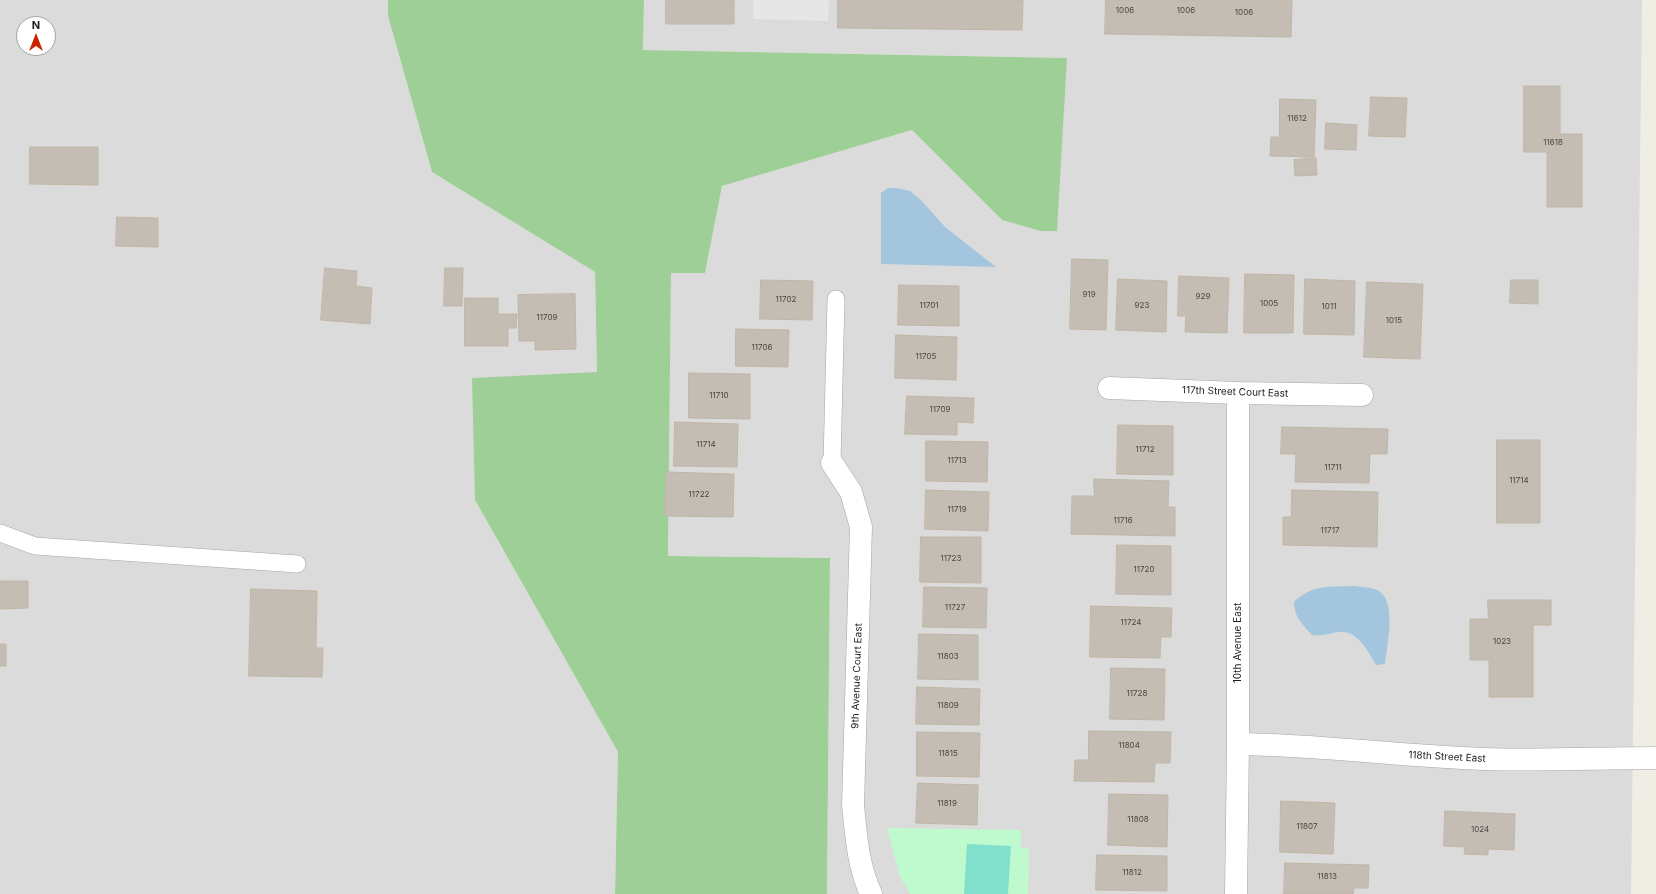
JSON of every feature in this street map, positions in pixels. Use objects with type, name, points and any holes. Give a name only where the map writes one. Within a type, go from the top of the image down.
[{"type":"street","name":"117th Street Court East","points":[[1109,388],[1238,393],[1362,395]]},
{"type":"street","name":"10th Avenue East","points":[[1236,894],[1238,744],[1238,393]]},
{"type":"street","name":"9th Avenue Court East","points":[[832,463],[851,492],[860,527],[853,805],[857,847],[864,879],[871,894]]},
{"type":"street","name":"118th Street East","points":[[1238,744],[1296,745],[1418,756],[1485,759],[1656,758]]},
{"type":"lane","points":[[832,463],[836,299]]},
{"type":"lane","points":[[0,533],[36,546],[297,564]]},
{"type":"shaded area","points":[[0,0],[388,0],[388,16],[432,172],[595,272],[597,372],[475,500],[618,752],[615,894],[0,894]]},
{"type":"shaded area","points":[[644,0],[1642,0],[1631,894],[827,894],[830,558],[668,556],[671,273],[705,273],[722,186],[912,130],[1002,220],[1067,58],[643,50]]},
{"type":"shaded area","points":[[753,0],[829,0],[828,21],[753,19]]},
{"type":"shaded area","points":[[888,188],[897,188],[910,191],[921,200],[945,227],[996,267],[881,264],[881,193]]},
{"type":"shaded area","points":[[1354,586],[1379,591],[1385,597],[1388,604],[1390,624],[1385,664],[1376,665],[1361,642],[1351,634],[1338,632],[1312,635],[1297,616],[1294,602],[1308,592],[1315,589],[1329,587]]},
{"type":"shaded area","points":[[967,844],[1011,846],[1008,894],[964,894]]},
{"type":"green space","points":[[388,0],[644,0],[643,50],[1067,58],[1057,231],[1041,231],[1002,220],[912,130],[722,186],[705,273],[671,273],[668,556],[830,558],[827,894],[615,894],[618,752],[475,500],[472,378],[597,372],[595,272],[432,172],[388,16]]},
{"type":"green space","points":[[887,828],[1021,830],[1021,848],[1029,849],[1028,894],[910,894],[900,877]]},
{"type":"building","points":[[666,0],[734,0],[734,24],[666,24]]},
{"type":"building","points":[[838,0],[1023,0],[1022,30],[838,28]]},
{"type":"building","points":[[1106,0],[1292,0],[1291,37],[1105,34]]},
{"type":"building","points":[[1524,86],[1560,86],[1560,134],[1582,134],[1582,207],[1547,207],[1547,152],[1524,152]]},
{"type":"building","points":[[1371,97],[1407,98],[1405,137],[1369,136]]},
{"type":"building","points":[[1280,99],[1316,100],[1314,157],[1270,156],[1271,137],[1279,137]]},
{"type":"building","points":[[1326,123],[1357,125],[1356,150],[1325,149]]},
{"type":"building","points":[[30,147],[98,147],[98,185],[30,184]]},
{"type":"building","points":[[1316,158],[1317,175],[1295,176],[1294,160]]},
{"type":"building","points":[[117,217],[158,218],[158,247],[116,246]]},
{"type":"building","points":[[1072,259],[1108,260],[1106,330],[1070,329]]},
{"type":"building","points":[[325,268],[357,271],[356,286],[372,288],[370,324],[321,320]]},
{"type":"building","points":[[445,268],[463,268],[462,306],[444,306]]},
{"type":"building","points":[[1245,274],[1294,275],[1293,333],[1244,333]]},
{"type":"building","points":[[1179,276],[1229,278],[1227,333],[1185,332],[1186,316],[1178,316]]},
{"type":"building","points":[[1118,279],[1167,281],[1166,332],[1116,330]]},
{"type":"building","points":[[1305,279],[1355,281],[1354,335],[1304,334]]},
{"type":"building","points":[[761,280],[813,281],[812,320],[760,319]]},
{"type":"building","points":[[1511,280],[1538,280],[1538,304],[1510,303]]},
{"type":"building","points":[[1367,282],[1423,284],[1420,359],[1364,357]]},
{"type":"building","points":[[899,285],[959,286],[959,326],[898,325]]},
{"type":"building","points":[[575,294],[576,349],[535,350],[535,341],[519,341],[518,295]]},
{"type":"building","points":[[465,298],[498,298],[498,314],[517,314],[516,328],[508,328],[508,346],[465,346]]},
{"type":"building","points":[[736,329],[789,330],[788,367],[736,366]]},
{"type":"building","points":[[896,335],[957,337],[956,380],[895,378]]},
{"type":"building","points":[[689,373],[750,374],[750,419],[689,418]]},
{"type":"building","points":[[907,396],[974,398],[973,423],[957,422],[957,435],[905,434]]},
{"type":"building","points":[[675,422],[738,424],[737,467],[674,466]]},
{"type":"building","points":[[1118,425],[1173,426],[1173,475],[1117,474]]},
{"type":"building","points":[[1282,427],[1388,429],[1387,454],[1370,454],[1369,483],[1295,482],[1296,454],[1281,454]]},
{"type":"building","points":[[1497,440],[1540,440],[1540,523],[1497,523]]},
{"type":"building","points":[[926,441],[988,442],[987,482],[926,481]]},
{"type":"building","points":[[666,472],[734,474],[733,517],[665,516]]},
{"type":"building","points":[[1094,479],[1169,481],[1168,507],[1175,507],[1175,536],[1071,534],[1072,496],[1094,496]]},
{"type":"building","points":[[926,490],[989,492],[988,531],[925,529]]},
{"type":"building","points":[[1292,490],[1378,492],[1377,547],[1283,545],[1283,517],[1291,517]]},
{"type":"building","points":[[921,537],[981,537],[981,583],[920,582]]},
{"type":"building","points":[[1117,545],[1171,546],[1171,595],[1116,594]]},
{"type":"building","points":[[0,581],[28,581],[28,608],[0,609]]},
{"type":"building","points":[[924,587],[987,588],[986,628],[923,627]]},
{"type":"building","points":[[251,589],[317,591],[316,648],[323,648],[322,677],[249,676]]},
{"type":"building","points":[[1488,600],[1551,600],[1551,625],[1533,625],[1533,697],[1489,697],[1489,660],[1470,660],[1470,619],[1488,619]]},
{"type":"building","points":[[1091,606],[1172,608],[1171,637],[1161,637],[1160,658],[1090,657]]},
{"type":"building","points":[[919,634],[978,635],[978,680],[918,679]]},
{"type":"building","points":[[0,644],[6,644],[6,666],[0,666]]},
{"type":"building","points":[[1111,668],[1165,669],[1164,720],[1110,719]]},
{"type":"building","points":[[917,687],[980,689],[979,725],[916,724]]},
{"type":"building","points":[[1089,731],[1171,732],[1170,763],[1155,763],[1154,782],[1074,781],[1075,760],[1088,760]]},
{"type":"building","points":[[917,732],[980,733],[979,777],[917,776]]},
{"type":"building","points":[[918,783],[978,785],[977,825],[916,823]]},
{"type":"building","points":[[1109,794],[1168,795],[1167,847],[1108,845]]},
{"type":"building","points":[[1281,801],[1335,803],[1333,854],[1280,852]]},
{"type":"building","points":[[1445,811],[1515,814],[1514,850],[1488,849],[1488,855],[1464,854],[1465,847],[1444,846]]},
{"type":"building","points":[[1097,855],[1167,856],[1167,891],[1096,890]]},
{"type":"building","points":[[1285,863],[1369,865],[1368,888],[1354,888],[1353,894],[1284,894]]}]
